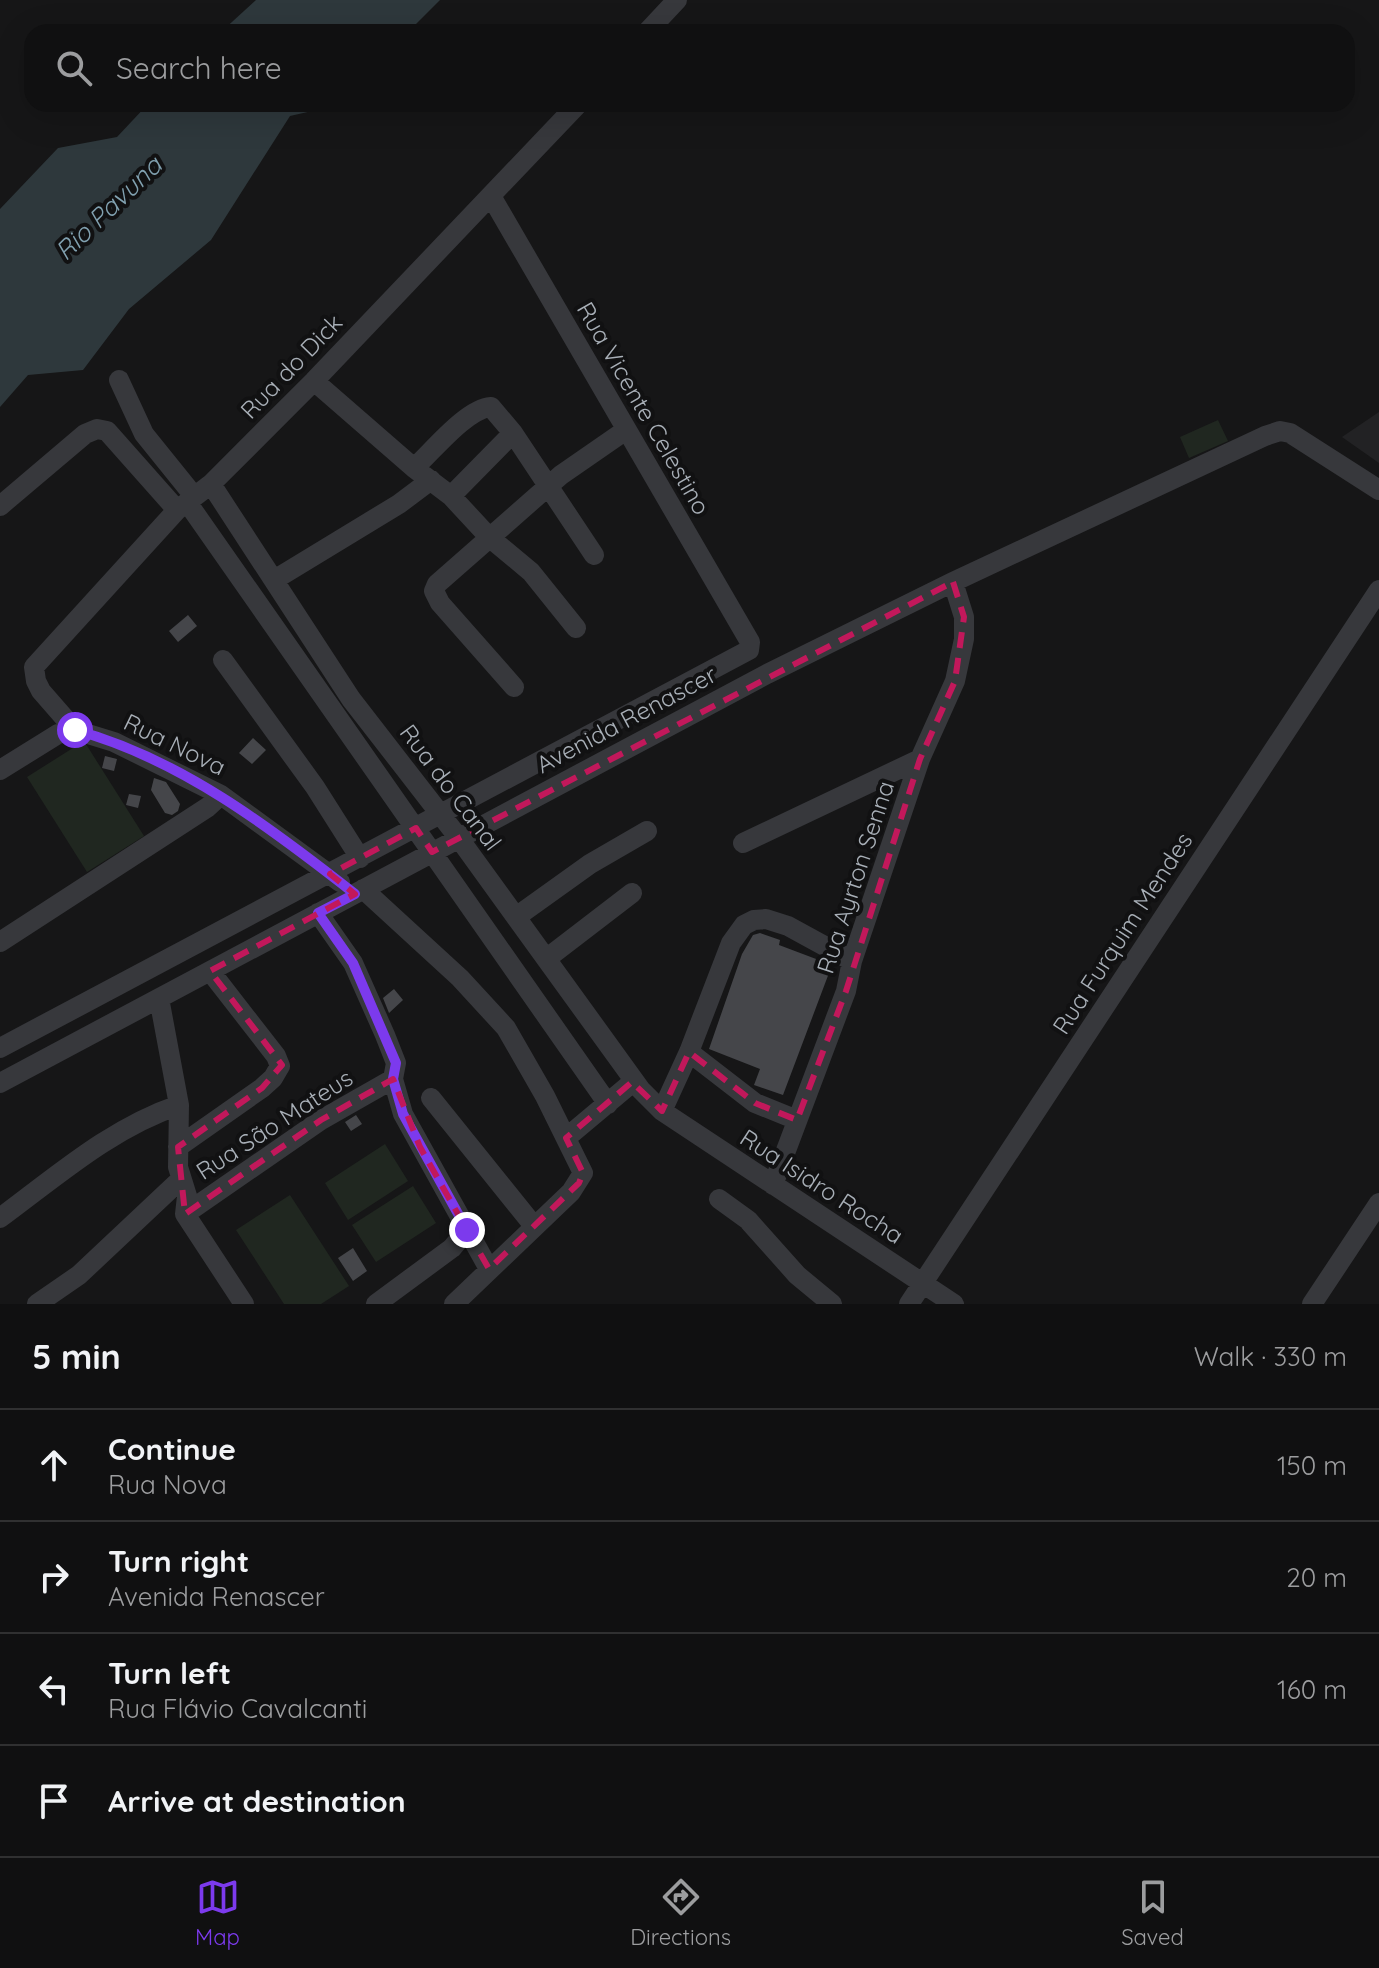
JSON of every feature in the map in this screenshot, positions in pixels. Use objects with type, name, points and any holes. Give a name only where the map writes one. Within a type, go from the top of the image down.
[{"type":"street","points":[[654,24],[677,0]]},
{"type":"street","name":"Rua do Dick","points":[[75,730],[36,681],[34,667],[193,498],[314,381],[570,112]]},
{"type":"street","name":"Rua Vicente Celestino","points":[[491,196],[767,674]]},
{"type":"street","points":[[119,380],[144,434],[193,498],[432,852],[608,1104]]},
{"type":"street","points":[[314,381],[451,496],[489,537],[531,572],[576,628]]},
{"type":"street","points":[[274,580],[399,504],[465,419],[486,407],[498,412],[594,555]]},
{"type":"street","points":[[0,506],[85,434],[97,429],[107,431],[193,498]]},
{"type":"street","points":[[514,687],[440,603],[434,591],[445,576],[548,487],[586,456],[626,430]]},
{"type":"street","name":"Avenida Renascer","points":[[0,1083],[767,674],[953,582],[1265,436],[1280,431],[1290,433],[1379,490]]},
{"type":"street","points":[[451,496],[513,433]]},
{"type":"street","name":"Rua do Canal","points":[[193,498],[274,580],[351,699],[441,814],[634,1081],[662,1111]]},
{"type":"street","name":"Rua Ayrton Senna","points":[[773,1185],[846,991],[852,961],[920,759],[955,681],[961,659],[964,617],[953,582]]},
{"type":"street","name":"Rua Furquim Mendes","points":[[909,1304],[1379,590]]},
{"type":"street","name":"Avenida Renascer","points":[[0,1048],[748,652],[750,646]]},
{"type":"street","points":[[223,660],[315,787],[360,858]]},
{"type":"street","points":[[0,770],[58,734],[75,730]]},
{"type":"street","name":"Rua Nova","points":[[75,730],[114,742],[221,795],[359,892],[460,978],[506,1028],[518,1044],[570,1145]]},
{"type":"street","points":[[743,843],[920,759]]},
{"type":"street","points":[[0,942],[208,807],[221,795]]},
{"type":"street","points":[[516,917],[590,864],[647,831]]},
{"type":"street","points":[[546,959],[632,893]]},
{"type":"street","points":[[318,913],[353,963],[396,1063],[393,1079],[403,1114],[489,1269]]},
{"type":"street","points":[[662,1111],[689,1052],[731,943],[744,925],[766,919],[788,926],[852,961]]},
{"type":"street","points":[[178,1147],[262,1088],[280,1066],[276,1056],[210,971]]},
{"type":"street","points":[[159,998],[179,1105],[178,1147],[180,1180],[187,1196],[185,1214],[244,1304]]},
{"type":"street","points":[[689,1052],[755,1103],[797,1120]]},
{"type":"street","name":"Rua São Mateus","points":[[185,1214],[321,1120],[393,1079]]},
{"type":"street","points":[[454,1304],[579,1183],[583,1173],[570,1145],[634,1081]]},
{"type":"street","points":[[431,1098],[534,1226]]},
{"type":"street","points":[[0,1218],[117,1132],[179,1105]]},
{"type":"street","name":"Rua Isidro Rocha","points":[[662,1111],[954,1304]]},
{"type":"street","points":[[37,1304],[79,1275],[180,1180]]},
{"type":"street","points":[[719,1199],[748,1220],[797,1275],[832,1304]]},
{"type":"street","points":[[1312,1304],[1379,1203]]},
{"type":"street","points":[[376,1304],[452,1248],[467,1230]]},
{"type":"highlighted area","points":[[953,582],[964,617],[955,681],[920,759],[846,991],[797,1120],[755,1103],[689,1052],[662,1111],[632,1082],[566,1138],[583,1173],[579,1183],[489,1269],[420,1147],[393,1079],[321,1120],[185,1214],[178,1147],[262,1088],[282,1065],[210,971],[355,894],[330,874],[416,828],[432,852]]},
{"type":"shaded area","points":[[1379,412],[1379,463],[1342,437]]},
{"type":"shaded area","points":[[1218,420],[1228,441],[1189,458],[1180,437]]},
{"type":"shaded area","points":[[84,741],[144,836],[87,872],[27,777]]},
{"type":"shaded area","points":[[385,1144],[408,1181],[348,1220],[325,1183]]},
{"type":"shaded area","points":[[413,1186],[436,1223],[376,1262],[352,1225]]},
{"type":"shaded area","points":[[290,1195],[349,1286],[321,1304],[284,1304],[236,1230]]},
{"type":"water","points":[[256,0],[440,0],[416,24],[230,24]]},
{"type":"water","name":"Rio Pavuna","points":[[140,112],[308,112],[290,116],[211,240],[129,309],[83,370],[28,375],[0,407],[0,209],[58,148],[117,137]]},
{"type":"building","points":[[188,615],[197,626],[178,642],[169,631]]},
{"type":"building","points":[[253,738],[266,750],[252,764],[239,753]]},
{"type":"building","points":[[105,756],[117,759],[114,771],[102,768]]},
{"type":"building","points":[[154,778],[166,782],[180,804],[178,811],[172,815],[165,813],[151,790]]},
{"type":"building","points":[[129,794],[141,796],[138,808],[126,805]]},
{"type":"building","points":[[760,933],[780,940],[779,945],[832,965],[783,1095],[754,1085],[760,1069],[709,1049],[742,954],[753,935]]},
{"type":"building","points":[[394,989],[403,1000],[389,1013],[383,998]]},
{"type":"building","points":[[356,1115],[362,1124],[351,1131],[345,1122]]},
{"type":"building","points":[[353,1248],[367,1271],[353,1281],[338,1258]]},
{"type":"route","points":[[75,730],[114,742],[221,795],[355,894],[318,913],[353,963],[396,1063],[393,1079],[403,1114],[467,1230]]}]
